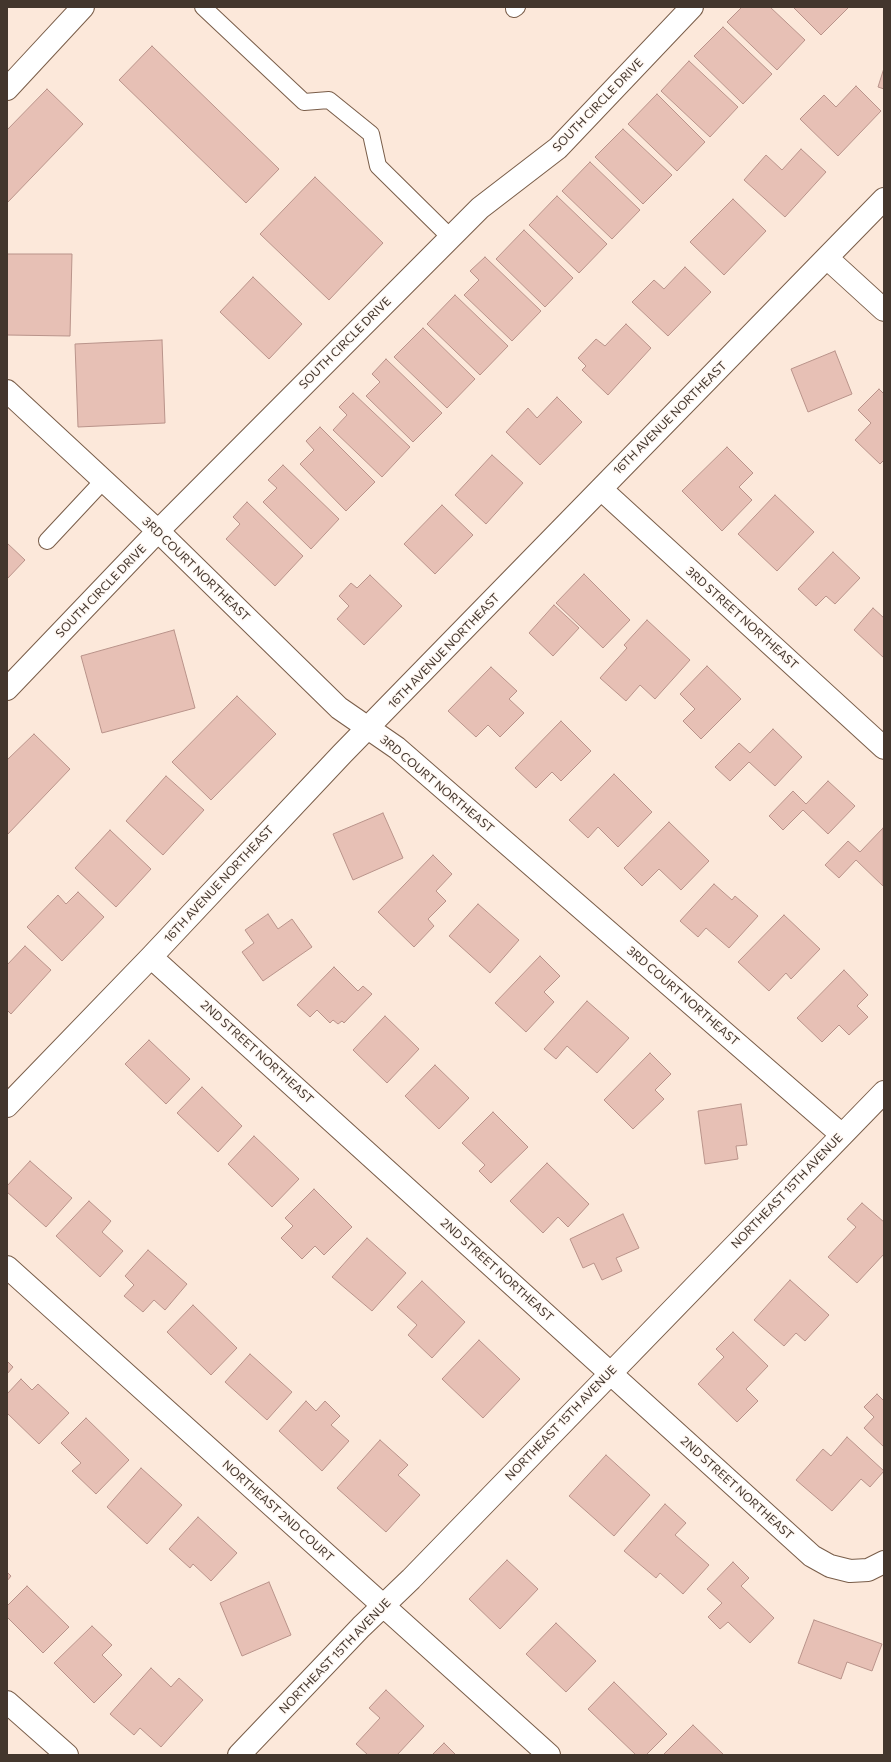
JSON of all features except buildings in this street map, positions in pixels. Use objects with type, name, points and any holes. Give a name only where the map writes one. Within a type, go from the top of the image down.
[{"type":"street","name":"SOUTH CIRCLE DRIVE","points":[[7,689],[158,531],[450,237],[480,208],[558,148],[692,7]]},
{"type":"street","points":[[7,89],[77,9]]},
{"type":"street","name":"16TH AVENUE NORTHEAST","points":[[7,1106],[368,728],[884,199]]},
{"type":"street","points":[[827,258],[884,310]]},
{"type":"street","name":"3RD COURT NORTHEAST","points":[[7,391],[158,531],[339,708],[397,748],[842,1135]]},
{"type":"street","name":"3RD STREET NORTHEAST","points":[[601,489],[884,748]]},
{"type":"street","name":"2ND STREET NORTHEAST","points":[[151,956],[812,1556],[830,1566],[850,1572],[868,1570],[884,1562]]},
{"type":"street","name":"NORTHEAST 15TH AVENUE","points":[[239,1755],[884,1092]]},
{"type":"street","name":"NORTHEAST 2ND COURT","points":[[7,1267],[549,1755]]},
{"type":"street","points":[[7,1702],[67,1755]]},
{"type":"lane","points":[[203,7],[304,102],[329,100],[371,134],[378,166],[450,237]]},
{"type":"lane","points":[[47,541],[104,481]]}]
